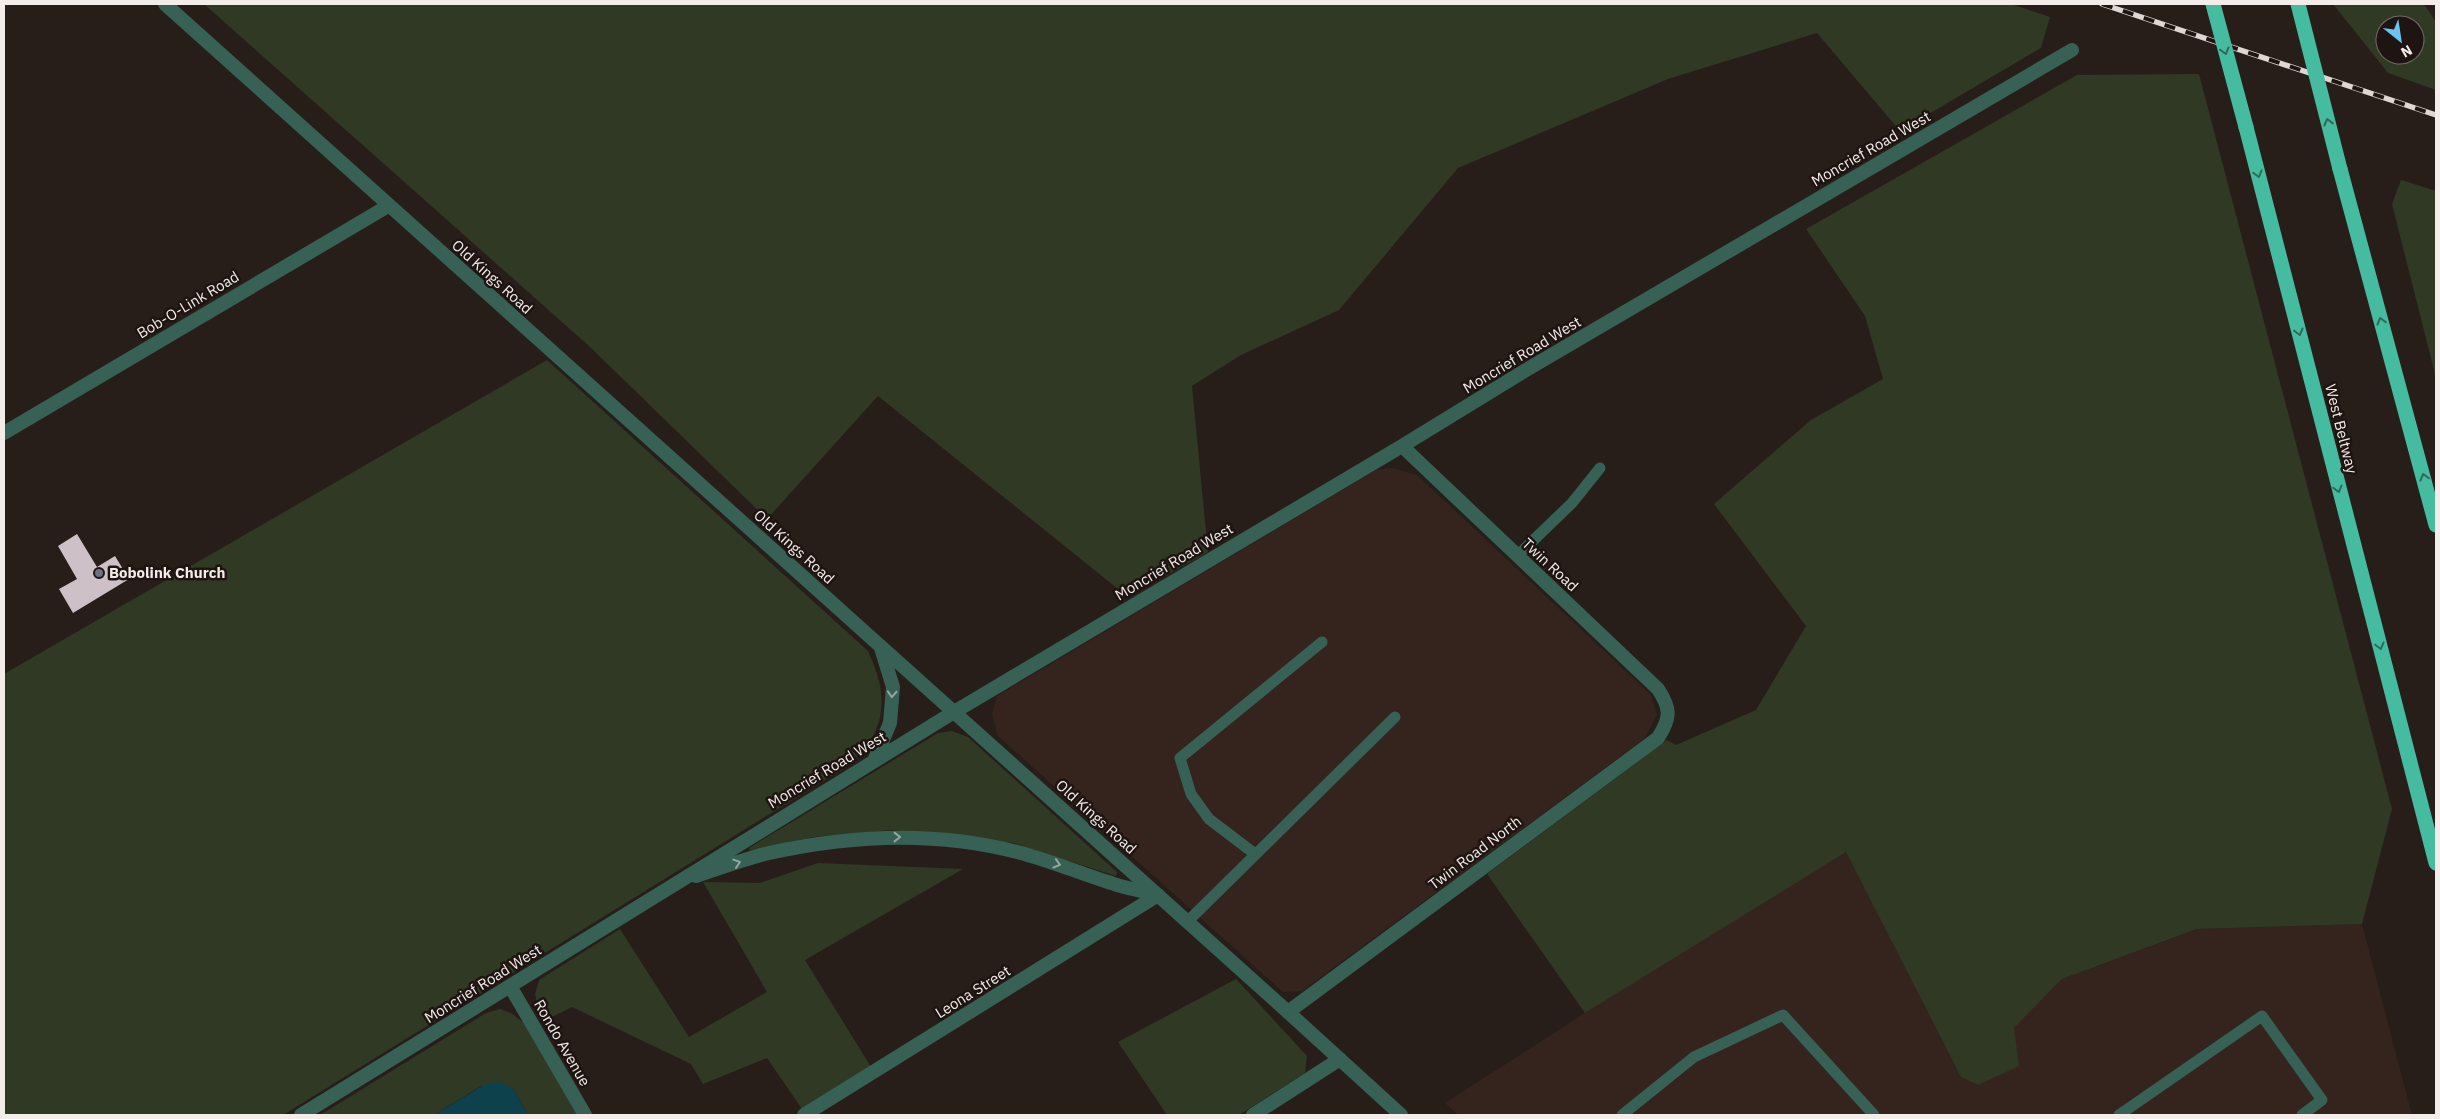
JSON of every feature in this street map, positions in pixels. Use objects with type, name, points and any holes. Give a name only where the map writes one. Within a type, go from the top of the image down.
[{"type":"highway","name":"West Beltway","points":[[2212,4],[2246,127],[2436,863]]},
{"type":"highway","points":[[2298,4],[2340,170],[2436,525]]},
{"type":"street","name":"Old Kings Road","points":[[165,4],[1401,1115]]},
{"type":"street","name":"Moncrief Road West","points":[[301,1115],[874,760],[1402,446],[1526,370],[2072,50]]},
{"type":"street","name":"Bob-O-Link Road","points":[[5,429],[388,206]]},
{"type":"street","name":"Twin Road","points":[[1402,446],[1658,689],[1669,712]]},
{"type":"street","points":[[874,760],[890,723],[893,687],[881,647]]},
{"type":"street","name":"Twin Road North","points":[[1288,1012],[1658,738],[1667,724],[1669,712]]},
{"type":"street","points":[[674,883],[767,854],[834,841],[898,837],[960,842],[1016,851],[1076,870],[1112,884],[1158,895]]},
{"type":"street","name":"Leona Street","points":[[804,1115],[1158,895]]},
{"type":"street","name":"Rondo Avenue","points":[[510,986],[585,1115]]},
{"type":"street","points":[[1253,1115],[1340,1059]]},
{"type":"lane","points":[[1517,556],[1572,503],[1600,468]]},
{"type":"lane","points":[[1255,854],[1210,818],[1200,806],[1191,794],[1180,758],[1322,642]]},
{"type":"lane","points":[[1187,922],[1394,717]]},
{"type":"lane","points":[[1622,1115],[1694,1057],[1783,1015],[1874,1115]]},
{"type":"lane","points":[[2119,1115],[2262,1016],[2322,1100],[2302,1115]]},
{"type":"shaded area","points":[[1392,468],[1417,475],[1651,695],[1657,715],[1644,739],[1302,991],[1283,992],[997,735],[992,714],[997,696],[1376,470]]},
{"type":"shaded area","points":[[1846,851],[1961,1077],[1978,1085],[2014,1028],[2062,979],[2198,929],[2362,924],[2412,1115],[1458,1115],[1445,1103],[1585,1013]]},
{"type":"green space","points":[[204,4],[2011,4],[2050,17],[2041,48],[1900,131],[1817,33],[1668,79],[1458,168],[1339,310],[1241,355],[1192,386],[1208,552],[1128,597],[878,396],[767,519],[589,346]]},
{"type":"green space","points":[[2333,4],[2424,4],[2436,22],[2436,90],[2388,73],[2382,65],[2425,65],[2425,15],[2375,15],[2375,57]]},
{"type":"green space","points":[[2199,74],[2392,809],[2362,924],[2197,929],[2062,979],[2014,1028],[2019,1066],[1978,1085],[1961,1077],[1846,852],[1585,1013],[1487,874],[1667,740],[1676,745],[1756,710],[1806,626],[1714,504],[1811,420],[1883,379],[1865,316],[1806,229],[2077,75]]},
{"type":"green space","points":[[2401,180],[2436,191],[2436,378],[2392,204]]},
{"type":"green space","points":[[547,360],[868,651],[879,683],[882,704],[877,727],[870,741],[849,765],[283,1115],[4,1115],[4,674]]},
{"type":"green space","points":[[952,731],[968,737],[1117,872],[1116,876],[1013,843],[892,830],[813,837],[750,851],[749,848],[938,733]]},
{"type":"green space","points":[[818,863],[963,869],[805,960],[871,1067],[802,1109],[767,1058],[703,1084],[691,1064],[572,1007],[542,1022],[535,994],[539,980],[620,929],[689,1037],[767,992],[703,882],[760,883]]},
{"type":"green space","points":[[1236,979],[1307,1056],[1305,1073],[1239,1115],[1167,1115],[1118,1042]]},
{"type":"green space","points":[[500,1009],[511,1013],[524,1023],[577,1115],[528,1115],[513,1088],[481,1086],[434,1115],[320,1115],[486,1013]]},
{"type":"water","points":[[497,1081],[513,1088],[528,1115],[434,1115],[482,1086]]},
{"type":"building","name":"Bobolink Church","points":[[77,534],[97,567],[115,556],[129,579],[73,613],[59,589],[77,579],[58,546]]},
{"type":"railway","points":[[2102,4],[2436,115]]},
{"type":"place","name":"Bobolink Church","points":[[99,573]]}]
